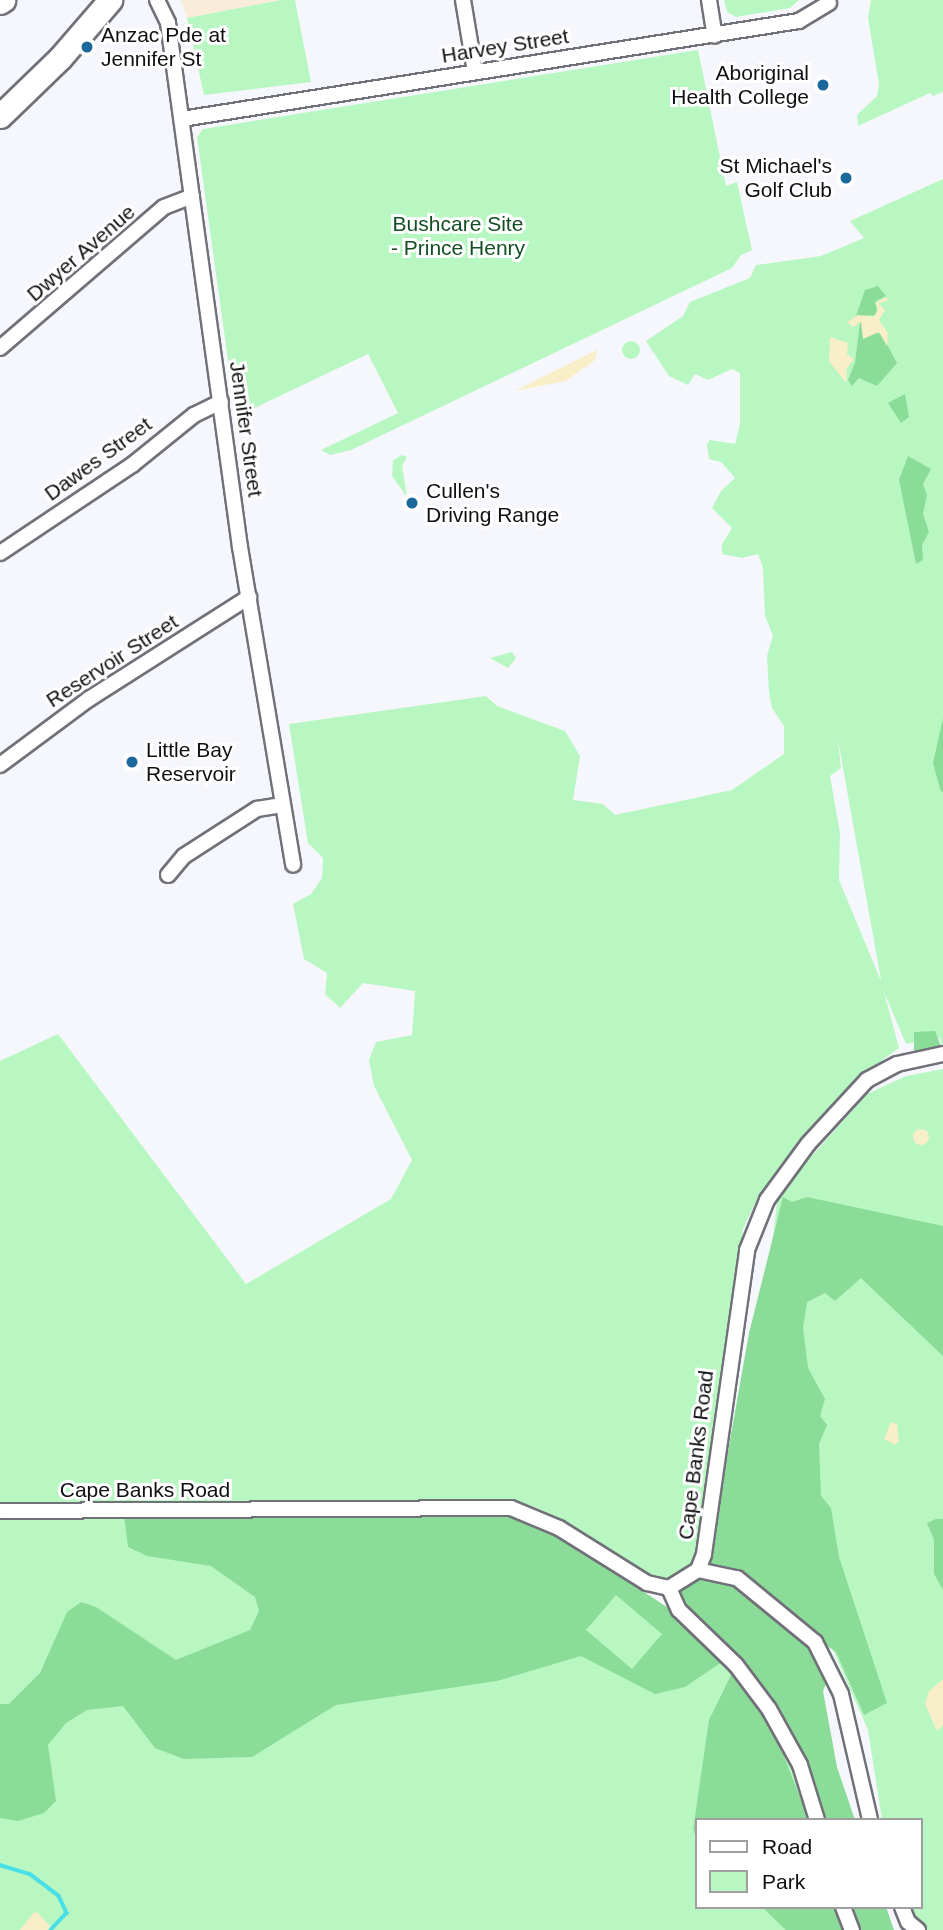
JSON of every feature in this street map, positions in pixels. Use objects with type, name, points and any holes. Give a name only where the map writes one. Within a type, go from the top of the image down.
[{"type":"main road","points":[[0,116],[60,58],[110,0]]},
{"type":"street","name":"Jennifer Street","points":[[157,0],[168,23],[249,597],[292,865]]},
{"type":"street","points":[[463,0],[475,72]]},
{"type":"street","points":[[709,0],[715,36]]},
{"type":"street","name":"Harvey Street","points":[[182,118],[802,21],[829,3]]},
{"type":"street","name":"Dwyer Avenue","points":[[0,348],[164,208],[192,196]]},
{"type":"street","name":"Dawes Street","points":[[0,553],[132,465],[194,415],[221,402]]},
{"type":"street","name":"Reservoir Street","points":[[0,765],[89,699],[249,597]]},
{"type":"street","points":[[168,875],[184,856],[257,809],[281,806]]},
{"type":"street","name":"Cape Banks Road","points":[[0,1511],[511,1508],[559,1528],[647,1583],[669,1588],[698,1570],[747,1250],[767,1200],[808,1144],[871,1077],[897,1064],[943,1054]]},
{"type":"street","points":[[698,1570],[737,1578],[796,1624],[822,1653],[841,1694],[870,1818]]},
{"type":"street","points":[[669,1588],[679,1610],[736,1665],[769,1709],[800,1765],[816,1818]]},
{"type":"street","points":[[844,1909],[852,1930]]},
{"type":"street","points":[[903,1909],[908,1923],[918,1930]]},
{"type":"shaded area","points":[[181,0],[281,0],[187,18]]},
{"type":"green space","points":[[281,0],[295,0],[311,82],[204,95],[187,18]]},
{"type":"green space","points":[[724,0],[799,0],[790,8],[736,17],[727,12]]},
{"type":"green space","points":[[871,0],[943,0],[943,92],[933,96],[930,93],[858,126],[857,115],[877,96],[879,84],[868,18]]},
{"type":"green space","name":"Bushcare Site - Prince Henry","points":[[698,50],[726,186],[737,182],[752,250],[741,255],[732,268],[351,450],[330,455],[321,450],[398,413],[368,354],[242,414],[235,411],[197,137],[203,129]]},
{"type":"green space","points":[[943,179],[943,1049],[940,1038],[906,1044],[884,992],[899,1048],[869,1070],[758,1197],[743,1229],[695,1562],[675,1578],[654,1579],[535,1507],[511,1501],[0,1504],[0,1061],[58,1034],[246,1284],[391,1199],[412,1160],[374,1086],[369,1060],[376,1042],[412,1035],[415,991],[363,983],[340,1008],[325,994],[327,973],[304,959],[293,904],[311,894],[322,878],[323,858],[308,843],[289,724],[486,696],[497,706],[565,731],[580,756],[573,800],[603,804],[615,815],[732,790],[784,754],[784,726],[772,708],[769,693],[767,656],[773,636],[765,616],[763,568],[758,554],[742,558],[722,554],[722,544],[732,528],[712,508],[721,491],[735,478],[721,462],[709,459],[707,444],[710,440],[735,444],[740,424],[740,373],[732,369],[708,380],[695,374],[688,385],[669,376],[646,341],[683,316],[690,302],[750,278],[756,265],[821,256],[864,238],[850,221]],"holes":[[[838,740],[881,981],[839,880],[840,833],[830,776],[841,768]]]},
{"type":"green space","points":[[878,286],[886,296],[876,301],[877,315],[856,316],[865,290]]},
{"type":"green space","points":[[860,322],[882,335],[897,363],[877,386],[859,378],[852,386],[848,380],[855,363]]},
{"type":"green space","points":[[627,341],[635,341],[640,350],[638,357],[627,359],[622,354],[622,346]]},
{"type":"green space","points":[[905,394],[909,417],[901,423],[888,403]]},
{"type":"green space","points":[[402,455],[407,457],[402,466],[407,497],[392,476],[393,460]]},
{"type":"green space","points":[[908,456],[931,469],[923,484],[927,495],[923,514],[929,532],[922,545],[923,560],[916,564],[899,480]]},
{"type":"green space","points":[[512,652],[516,658],[508,668],[490,658]]},
{"type":"green space","points":[[943,718],[943,791],[941,792],[933,763]]},
{"type":"green space","points":[[935,1031],[943,1051],[914,1053],[914,1032]]},
{"type":"green space","points":[[943,1069],[943,1930],[914,1930],[908,1909],[922,1909],[922,1818],[882,1818],[868,1730],[828,1639],[736,1563],[778,1194],[867,1094],[906,1076]]},
{"type":"green space","points":[[783,1197],[792,1202],[807,1197],[943,1226],[943,1356],[861,1278],[835,1301],[825,1293],[807,1302],[803,1328],[808,1368],[825,1399],[820,1416],[827,1425],[819,1444],[821,1496],[831,1508],[839,1557],[887,1703],[864,1715],[836,1652],[708,1564],[749,1333]]},
{"type":"green space","points":[[0,1516],[125,1516],[558,1536],[673,1611],[715,1650],[748,1691],[792,1768],[808,1818],[694,1818],[694,1909],[837,1909],[844,1930],[53,1930],[38,1913],[20,1930],[0,1930]]},
{"type":"green space","points":[[124,1516],[517,1516],[558,1536],[673,1611],[722,1662],[685,1687],[655,1694],[581,1656],[497,1681],[336,1705],[252,1757],[184,1759],[155,1748],[123,1706],[87,1710],[66,1723],[48,1745],[56,1801],[44,1813],[18,1821],[0,1818],[0,1704],[9,1704],[40,1673],[67,1612],[81,1602],[96,1607],[176,1660],[250,1630],[259,1611],[255,1597],[211,1566],[147,1556],[128,1547]],"holes":[[[616,1595],[662,1634],[632,1669],[586,1630]]]},
{"type":"green space","points":[[943,1519],[943,1590],[934,1574],[934,1540],[927,1523]]},
{"type":"green space","points":[[706,1576],[731,1581],[793,1628],[815,1653],[829,1676],[823,1691],[837,1767],[854,1818],[822,1818],[801,1751],[761,1691],[673,1598],[672,1591]]},
{"type":"green space","points":[[733,1671],[770,1721],[808,1818],[695,1818],[709,1720]]},
{"type":"green space","points":[[764,1909],[837,1909],[844,1930],[786,1930]]},
{"type":"green space","points":[[852,1909],[887,1909],[894,1930],[859,1930]]},
{"type":"sand","points":[[886,297],[888,301],[878,303],[885,310],[879,320],[888,333],[887,346],[879,332],[863,339],[861,322],[853,327],[847,322],[858,315],[874,317],[878,309],[875,303]]},
{"type":"sand","points":[[830,337],[848,343],[847,354],[854,359],[847,368],[846,383],[829,361]]},
{"type":"sand","points":[[597,350],[595,360],[566,381],[514,391]]},
{"type":"sand","points":[[921,1129],[929,1137],[921,1145],[913,1137]]},
{"type":"sand","points":[[891,1422],[897,1424],[899,1441],[895,1445],[884,1439]]},
{"type":"sand","points":[[943,1679],[943,1725],[937,1731],[925,1704],[929,1691]]},
{"type":"sand","points":[[34,1912],[38,1913],[53,1930],[20,1930]]},
{"type":"waterway","points":[[0,1865],[30,1874],[59,1896],[67,1913],[51,1930]]},
{"type":"place","name":"Anzac Pde at Jennifer St","points":[[87,47]]},
{"type":"place","name":"Aboriginal Health College","points":[[823,85]]},
{"type":"place","name":"St Michael's Golf Club","points":[[846,178]]},
{"type":"place","name":"Cullen's Driving Range","points":[[412,503]]},
{"type":"place","name":"Little Bay Reservoir","points":[[132,762]]}]
